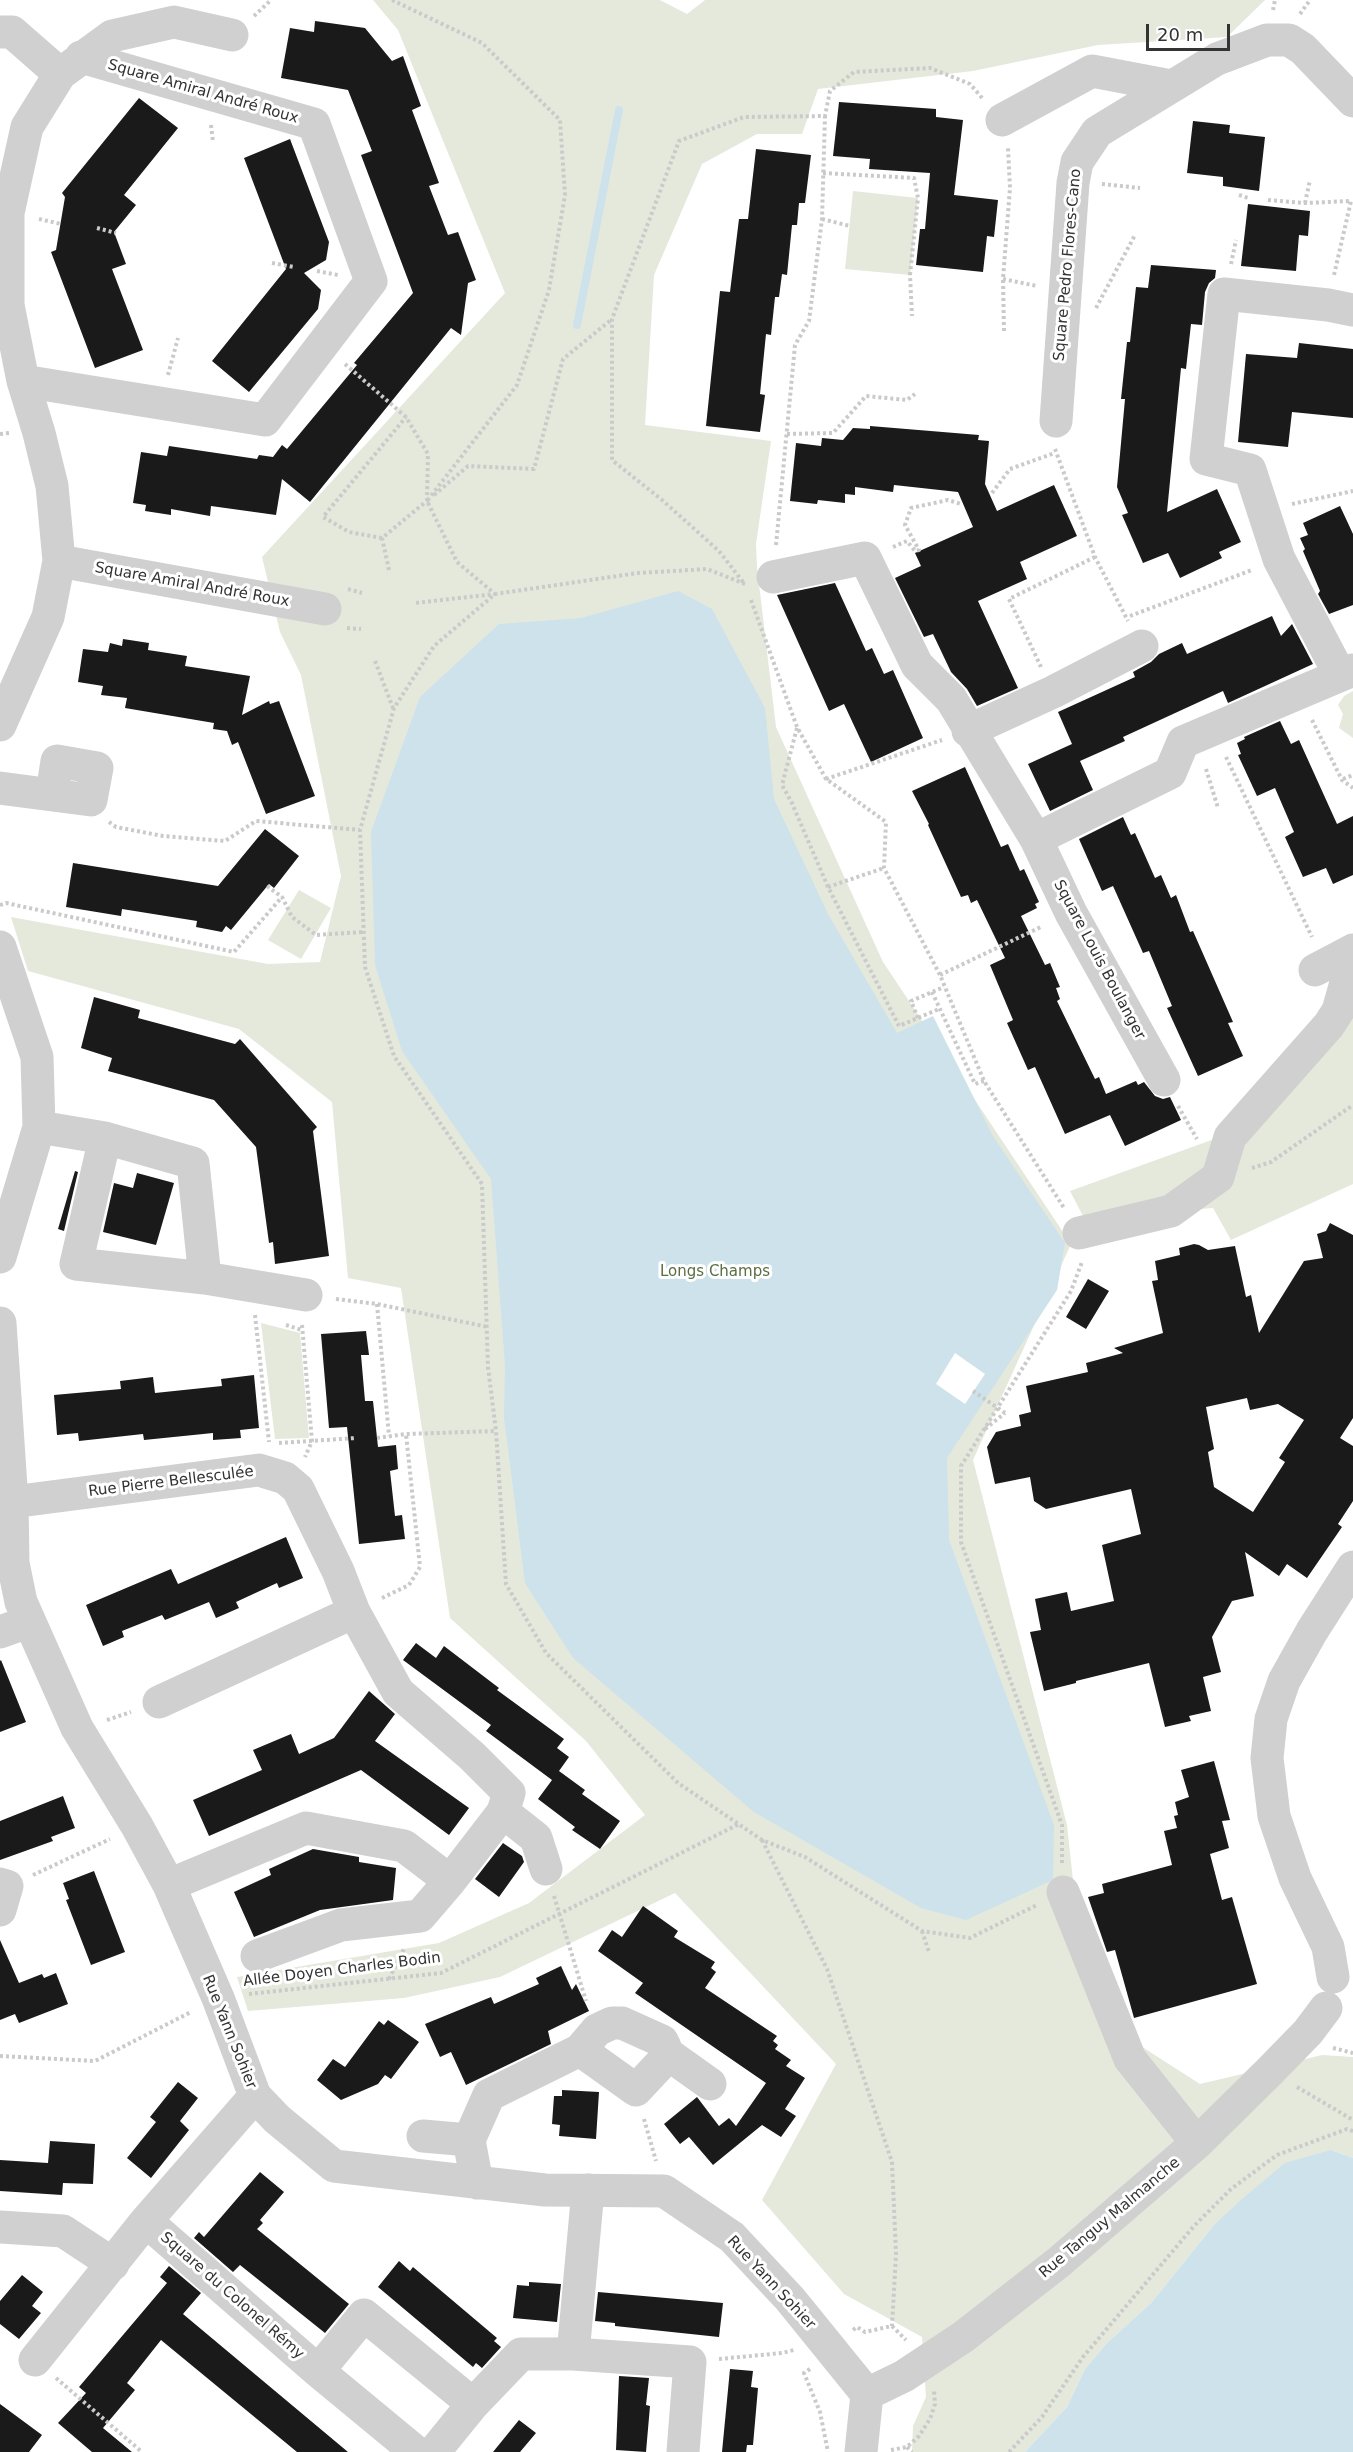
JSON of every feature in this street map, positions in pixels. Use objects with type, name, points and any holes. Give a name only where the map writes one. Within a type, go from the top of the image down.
[{"type":"street","name":"Square Amiral André Roux","points":[[232,35],[174,22],[112,36],[71,66],[27,127],[8,213],[8,305],[23,381],[52,486],[59,561],[337,608]]},
{"type":"street","points":[[0,32],[12,32],[71,66]]},
{"type":"street","name":"Square Pedro Flores-Cano","points":[[1056,421],[1073,183],[1077,162],[1097,132],[1217,59],[1267,40],[1289,40],[1303,49],[1353,101]]},
{"type":"street","name":"Square Amiral André Roux","points":[[23,381],[265,420],[371,281],[314,124],[71,66]]},
{"type":"street","points":[[1002,120],[1092,71],[1171,86]]},
{"type":"street","points":[[1036,839],[1170,773],[1183,742],[1346,672],[1279,559],[1250,470],[1206,459],[1224,294],[1340,308]]},
{"type":"street","name":"Square Louis Boulanger","points":[[759,581],[865,558],[917,665],[951,699],[968,731],[1036,839],[1071,913],[1164,1080]]},
{"type":"street","points":[[0,725],[48,617],[59,561]]},
{"type":"street","points":[[968,731],[1053,692],[1142,646]]},
{"type":"street","points":[[0,788],[52,795],[57,761],[97,768],[91,800]]},
{"type":"street","points":[[0,947],[37,1058],[39,1127],[0,1257]]},
{"type":"street","points":[[1079,1233],[1171,1211],[1218,1177],[1230,1137],[1329,1025],[1338,1011],[1347,979],[1331,970],[1353,950]]},
{"type":"street","points":[[39,1127],[105,1138],[193,1163],[205,1278]]},
{"type":"street","points":[[105,1138],[76,1263],[205,1278],[306,1295]]},
{"type":"street","name":"Rue Yann Sohier","points":[[0,1323],[12,1502],[13,1563],[21,1602],[14,1627],[137,1826],[169,1885],[218,1998],[255,2096],[277,2119],[334,2166],[545,2190],[664,2192],[732,2237],[790,2299],[867,2394]]},
{"type":"street","name":"Rue Pierre Bellesculée","points":[[12,1502],[259,1470],[285,1478],[292,1484]]},
{"type":"street","points":[[257,1956],[341,1925],[420,1916],[503,1812],[509,1793],[472,1756],[398,1692],[354,1612],[338,1571],[298,1489],[292,1484]]},
{"type":"street","points":[[1340,2011],[1323,2001],[1324,1987],[1348,1975],[1328,1947],[1295,1878],[1274,1816],[1267,1758],[1271,1719],[1284,1681],[1312,1631],[1353,1568]]},
{"type":"street","points":[[159,1702],[354,1612]]},
{"type":"street","points":[[503,1812],[536,1838],[546,1869]]},
{"type":"street","points":[[169,1885],[306,1828],[404,1846],[450,1881]]},
{"type":"street","points":[[1063,1892],[1130,2059],[1197,2143]]},
{"type":"street","name":"Rue Tanguy Malmanche","points":[[867,2394],[904,2376],[963,2337],[1059,2262],[1197,2143],[1308,2032],[1340,2011]]},
{"type":"street","points":[[477,2183],[469,2140],[489,2095],[588,2040],[612,2023],[622,2023],[662,2041],[665,2047],[664,2059],[636,2090],[588,2040]]},
{"type":"street","points":[[665,2052],[710,2084]]},
{"type":"street","name":"Square du Colonel Rémy","points":[[35,2360],[146,2221],[255,2096]]},
{"type":"street","points":[[423,2136],[469,2140]]},
{"type":"street","points":[[573,2354],[588,2190]]},
{"type":"street","name":"Square du Colonel Rémy","points":[[146,2221],[318,2371],[416,2452]]},
{"type":"street","points":[[0,2226],[63,2231],[113,2264]]},
{"type":"street","name":"Square du Colonel Rémy","points":[[318,2371],[364,2314],[473,2404]]},
{"type":"street","points":[[434,2452],[473,2404],[521,2354],[573,2354],[690,2362],[682,2452]]},
{"type":"street","points":[[861,2452],[867,2394]]},
{"type":"path","points":[[392,0],[482,44],[560,120],[565,195],[549,290],[517,385],[427,501]]},
{"type":"path","points":[[495,594],[434,646],[393,708],[360,830],[365,967],[394,1056],[482,1184],[488,1366],[496,1431],[506,1584],[546,1653],[678,1783],[762,1840],[805,1857],[922,1931],[970,1938],[1063,1892],[1062,1825],[961,1542],[961,1466],[1071,1291],[1082,1266],[1079,1233],[984,1081],[940,975],[884,868],[886,822],[826,779],[797,727],[759,581],[787,434],[795,345],[809,321],[822,219],[825,116],[830,91],[855,72],[930,68],[970,84],[1008,129],[1010,188],[1003,279],[1004,331]]},
{"type":"path","points":[[759,581],[719,551],[612,460],[612,320],[679,141],[744,117],[825,116]]},
{"type":"path","points":[[823,173],[914,178],[918,198],[910,275],[912,316]]},
{"type":"path","points":[[1305,203],[1310,180]]},
{"type":"path","points":[[1101,183],[1140,188]]},
{"type":"path","points":[[1239,195],[1248,198]]},
{"type":"path","points":[[1268,200],[1305,203],[1352,201],[1340,308]]},
{"type":"path","points":[[822,219],[850,226]]},
{"type":"path","points":[[54,222],[61,224]]},
{"type":"path","points":[[97,228],[116,233]]},
{"type":"path","points":[[272,263],[294,267]]},
{"type":"path","points":[[317,271],[329,273]]},
{"type":"path","points":[[406,417],[323,516],[349,532],[382,538],[468,466],[534,468],[563,359],[612,320]]},
{"type":"path","points":[[174,404],[178,338]]},
{"type":"path","points":[[322,344],[406,417],[428,454],[427,501],[457,562],[495,594]]},
{"type":"path","points":[[787,434],[833,433],[866,396],[907,400],[915,394]]},
{"type":"path","points":[[992,493],[1010,469],[1055,453],[1095,557],[1142,646]]},
{"type":"path","points":[[907,541],[915,551],[919,550],[904,525],[911,508],[948,500],[961,504]]},
{"type":"path","points":[[382,538],[389,570]]},
{"type":"path","points":[[1053,692],[1009,600],[1095,557]]},
{"type":"path","points":[[415,603],[638,573],[707,569],[759,581]]},
{"type":"path","points":[[1126,617],[1211,586]]},
{"type":"path","points":[[361,629],[337,608],[362,594]]},
{"type":"path","points":[[375,661],[393,708]]},
{"type":"path","points":[[1299,693],[1342,780],[1353,788]]},
{"type":"path","points":[[797,727],[782,785],[828,887],[899,1026],[939,1009]]},
{"type":"path","points":[[1212,730],[1331,970]]},
{"type":"path","points":[[826,779],[968,731]]},
{"type":"path","points":[[1342,780],[1353,775]]},
{"type":"path","points":[[91,800],[101,817],[116,827],[163,836],[225,841],[256,820],[360,830]]},
{"type":"path","points":[[1214,800],[1218,808]]},
{"type":"path","points":[[828,887],[884,868]]},
{"type":"path","points":[[267,886],[282,897],[292,917],[316,935],[363,932]]},
{"type":"path","points":[[0,905],[6,903],[234,952],[282,897]]},
{"type":"path","points":[[940,975],[1071,913]]},
{"type":"path","points":[[918,1018],[911,1001],[944,987]]},
{"type":"path","points":[[932,992],[975,1084],[984,1081]]},
{"type":"path","points":[[1164,1080],[1218,1177],[1271,1162],[1353,1105]]},
{"type":"path","points":[[252,1285],[269,1444],[356,1438]]},
{"type":"path","points":[[306,1295],[377,1304],[488,1327]]},
{"type":"path","points":[[377,1304],[389,1436]]},
{"type":"path","points":[[292,1484],[312,1441],[302,1330]]},
{"type":"path","points":[[973,1391],[1005,1413],[982,1432]]},
{"type":"path","points":[[377,1438],[406,1434],[496,1431]]},
{"type":"path","points":[[354,1612],[409,1585],[420,1567],[406,1434]]},
{"type":"path","name":"Allée Doyen Charles Bodin","points":[[0,2056],[95,2061],[218,1998],[441,1973],[739,1824]]},
{"type":"path","points":[[2,1893],[137,1826]]},
{"type":"path","points":[[762,1840],[827,1969],[892,2162],[896,2254],[892,2326]]},
{"type":"path","points":[[559,1912],[588,2040]]},
{"type":"path","points":[[922,1931],[929,1952]]},
{"type":"path","points":[[1270,2071],[1353,2120]]},
{"type":"path","points":[[636,2090],[664,2192]]},
{"type":"path","points":[[1009,2452],[1042,2416],[1090,2349],[1194,2226],[1231,2189],[1277,2155],[1347,2129],[1353,2131]]},
{"type":"path","points":[[690,2362],[782,2353],[828,2345]]},
{"type":"path","points":[[828,2345],[804,2373],[820,2412],[828,2452]]},
{"type":"path","points":[[35,2360],[142,2452]]},
{"type":"path","points":[[907,2447],[912,2452]]},
{"type":"green space","name":"Longs Champs","points":[[373,0],[660,0],[687,14],[705,0],[1265,0],[1227,37],[1098,45],[973,71],[818,89],[802,134],[757,134],[702,164],[654,275],[645,425],[771,441],[756,544],[776,727],[883,962],[1071,1244],[973,1460],[1067,1825],[1074,1890],[1136,2043],[1200,2084],[1322,2055],[1353,2057],[1353,2158],[1331,2150],[1214,2225],[1151,2303],[1106,2344],[1085,2369],[1067,2407],[1025,2452],[912,2452],[913,2426],[926,2397],[922,2337],[844,2294],[762,2200],[836,2064],[675,1893],[500,1977],[404,1998],[248,2011],[237,1977],[439,1943],[529,1903],[645,1815],[586,1741],[450,1618],[401,1288],[348,1278],[332,1102],[239,1029],[28,971],[11,917],[268,964],[320,962],[341,876],[301,675],[280,632],[262,557],[505,293],[398,30]]},
{"type":"green space","points":[[853,191],[918,198],[910,275],[845,269]]},
{"type":"green space","points":[[1353,691],[1353,738],[1339,728],[1343,714],[1338,705],[1344,696]]},
{"type":"green space","points":[[299,890],[331,908],[301,959],[268,940]]},
{"type":"green space","points":[[1353,990],[1353,1184],[1231,1240],[1213,1208],[1084,1218],[1070,1191],[1220,1137],[1326,1039],[1312,1019]]},
{"type":"green space","points":[[261,1323],[300,1333],[309,1438],[275,1439]]},
{"type":"water","points":[[678,591],[712,609],[765,708],[774,799],[828,914],[897,1033],[933,1016],[993,1136],[1065,1243],[1057,1290],[947,1458],[949,1540],[1054,1825],[1053,1880],[966,1920],[921,1908],[754,1812],[573,1658],[525,1583],[504,1417],[505,1366],[491,1179],[402,1051],[375,965],[371,832],[420,697],[499,624],[581,618]]},
{"type":"water","points":[[1331,2150],[1353,2158],[1353,2452],[1025,2452],[1067,2407],[1085,2369],[1106,2344],[1151,2303],[1214,2225],[1285,2163]]},
{"type":"pier","points":[[955,1353],[985,1374],[965,1404],[936,1384]]},
{"type":"building","points":[[315,21],[365,28],[392,61],[403,56],[421,106],[412,110],[439,183],[429,186],[448,235],[458,232],[476,280],[468,283],[461,335],[451,328],[310,502],[282,479],[276,515],[211,506],[210,516],[171,509],[171,515],[145,511],[146,505],[133,503],[141,452],[167,456],[169,446],[257,459],[259,455],[273,457],[282,445],[287,449],[357,365],[354,363],[413,293],[361,155],[372,151],[348,90],[281,78],[290,28],[314,32]]},
{"type":"building","points":[[139,98],[178,128],[124,195],[136,205],[114,232],[126,264],[112,269],[143,350],[95,368],[51,252],[56,250],[65,197],[62,193]]},
{"type":"building","points":[[839,102],[936,109],[936,117],[963,120],[954,195],[998,200],[994,237],[987,236],[983,272],[916,265],[920,229],[925,229],[930,173],[869,169],[870,159],[833,156]]},
{"type":"building","points":[[1193,121],[1230,125],[1229,133],[1265,137],[1259,191],[1223,186],[1223,177],[1187,173]]},
{"type":"building","points":[[290,139],[329,242],[326,260],[304,273],[321,290],[318,309],[249,392],[212,361],[286,269],[244,158]]},
{"type":"building","points":[[756,149],[811,155],[805,203],[799,203],[797,225],[792,225],[787,275],[782,274],[779,297],[775,297],[771,335],[766,334],[760,394],[765,395],[760,432],[706,426],[720,291],[730,292],[739,219],[748,219]]},
{"type":"building","points":[[1248,204],[1310,211],[1308,236],[1299,235],[1296,271],[1241,266]]},
{"type":"building","points":[[1151,265],[1216,270],[1215,278],[1209,283],[1205,292],[1202,325],[1191,324],[1186,369],[1181,368],[1167,512],[1217,489],[1241,542],[1219,552],[1222,558],[1180,578],[1168,553],[1143,563],[1122,515],[1128,513],[1117,487],[1125,399],[1121,399],[1127,342],[1130,342],[1136,287],[1148,288]]},
{"type":"building","points":[[1299,343],[1353,349],[1353,418],[1292,412],[1288,447],[1238,442],[1246,354],[1297,358]]},
{"type":"building","points":[[870,426],[979,435],[978,440],[989,441],[985,484],[997,511],[1054,485],[1077,536],[1020,562],[1027,579],[978,601],[1018,688],[977,706],[967,689],[951,672],[933,634],[924,637],[895,578],[921,566],[915,553],[973,527],[958,492],[894,485],[893,492],[855,487],[855,495],[845,494],[845,503],[818,500],[817,504],[790,501],[796,443],[821,446],[822,438],[843,440],[853,428],[870,429]]},
{"type":"building","points":[[1340,506],[1353,534],[1353,605],[1329,614],[1318,594],[1320,591],[1300,538],[1308,535],[1303,523]]},
{"type":"building","points":[[835,583],[866,651],[872,648],[884,674],[893,670],[923,738],[871,762],[844,704],[829,711],[777,595]]},
{"type":"building","points":[[1272,616],[1281,636],[1292,624],[1313,664],[1228,703],[1223,691],[1123,737],[1125,741],[1080,761],[1093,790],[1050,811],[1028,764],[1072,744],[1058,712],[1135,677],[1133,672],[1151,662],[1159,654],[1182,643],[1187,654]]},
{"type":"building","points":[[123,639],[149,643],[148,650],[187,656],[185,666],[250,676],[242,715],[269,701],[270,704],[279,701],[315,796],[266,814],[238,742],[232,745],[227,731],[213,729],[214,723],[125,708],[127,698],[101,695],[103,686],[78,682],[83,649],[108,652],[110,643],[122,646]]},
{"type":"building","points":[[1280,721],[1291,744],[1299,740],[1337,824],[1353,816],[1353,875],[1333,884],[1326,868],[1303,877],[1285,837],[1294,832],[1275,788],[1257,796],[1238,755],[1241,754],[1237,743],[1245,739],[1244,737]]},
{"type":"building","points":[[965,767],[1001,847],[1008,844],[1020,871],[1024,869],[1039,902],[1035,904],[1037,908],[1021,916],[1045,965],[1050,963],[1060,987],[1056,988],[1060,999],[1057,1001],[1095,1079],[1099,1077],[1106,1094],[1136,1081],[1138,1085],[1144,1082],[1155,1096],[1163,1099],[1170,1097],[1181,1120],[1125,1146],[1110,1115],[1065,1134],[1035,1067],[1028,1070],[1007,1023],[1013,1020],[990,965],[1005,958],[977,900],[971,903],[968,895],[961,897],[912,791]]},
{"type":"building","points":[[1123,817],[1131,835],[1135,833],[1155,878],[1161,875],[1171,898],[1176,895],[1190,932],[1193,931],[1233,1022],[1228,1023],[1243,1056],[1198,1076],[1167,1008],[1172,1006],[1149,951],[1143,953],[1113,886],[1102,891],[1079,839]]},
{"type":"building","points":[[265,829],[299,856],[274,888],[269,884],[231,930],[226,926],[222,932],[196,927],[197,921],[122,909],[121,916],[66,907],[73,863],[218,886]]},
{"type":"building","points":[[94,997],[140,1010],[138,1018],[235,1044],[240,1039],[317,1127],[313,1131],[329,1256],[275,1264],[273,1242],[269,1243],[256,1147],[214,1100],[108,1071],[112,1058],[81,1048]]},
{"type":"building","points":[[75,1171],[78,1172],[64,1231],[58,1229]]},
{"type":"building","points":[[137,1173],[174,1183],[156,1245],[103,1232],[114,1183],[133,1188]]},
{"type":"building","points":[[1330,1223],[1353,1235],[1353,1418],[1340,1438],[1353,1446],[1353,1501],[1338,1524],[1342,1527],[1307,1578],[1287,1564],[1279,1576],[1245,1552],[1254,1596],[1232,1601],[1212,1637],[1221,1672],[1203,1677],[1211,1711],[1189,1716],[1191,1721],[1165,1727],[1149,1663],[1044,1691],[1030,1632],[1041,1630],[1035,1599],[1067,1592],[1071,1611],[1114,1601],[1102,1545],[1141,1534],[1131,1489],[1046,1509],[1034,1501],[1030,1477],[995,1484],[987,1447],[996,1432],[1021,1426],[1019,1415],[1031,1412],[1026,1386],[1088,1372],[1086,1363],[1123,1353],[1114,1348],[1163,1333],[1152,1281],[1158,1280],[1155,1261],[1180,1255],[1179,1248],[1194,1244],[1208,1250],[1235,1246],[1246,1297],[1251,1295],[1259,1333],[1304,1261],[1323,1258],[1317,1234],[1326,1231]],"holes":[[[1247,1398],[1250,1410],[1278,1404],[1304,1420],[1279,1458],[1285,1462],[1253,1512],[1214,1487],[1208,1452],[1214,1449],[1206,1407]]]},
{"type":"building","points":[[1088,1279],[1109,1291],[1086,1329],[1066,1317]]},
{"type":"building","points":[[366,1331],[369,1355],[361,1355],[365,1401],[373,1401],[378,1447],[396,1445],[398,1469],[390,1471],[395,1516],[402,1515],[405,1539],[359,1544],[347,1427],[329,1428],[321,1334]]},
{"type":"building","points":[[254,1375],[259,1428],[240,1430],[241,1438],[213,1440],[213,1433],[144,1440],[143,1434],[79,1441],[78,1433],[57,1435],[54,1395],[121,1389],[120,1381],[153,1377],[155,1393],[222,1386],[221,1379]]},
{"type":"building","points":[[286,1537],[303,1578],[279,1588],[277,1583],[236,1602],[239,1608],[216,1618],[209,1602],[165,1620],[162,1615],[122,1631],[124,1637],[103,1646],[86,1605],[171,1569],[178,1584]]},
{"type":"building","points":[[416,1643],[436,1658],[444,1646],[499,1688],[497,1690],[564,1739],[557,1748],[569,1757],[559,1771],[585,1790],[582,1794],[620,1821],[600,1849],[572,1830],[575,1827],[538,1799],[552,1780],[486,1731],[491,1725],[403,1660]]},
{"type":"building","points":[[0,1661],[26,1722],[0,1732]]},
{"type":"building","points":[[369,1691],[395,1714],[375,1741],[469,1808],[449,1835],[361,1770],[209,1836],[193,1800],[262,1770],[253,1750],[291,1734],[299,1754],[334,1738]]},
{"type":"building","points":[[1214,1761],[1230,1820],[1222,1821],[1229,1848],[1210,1854],[1222,1900],[1232,1897],[1257,1984],[1134,2018],[1115,1950],[1107,1952],[1088,1897],[1104,1893],[1102,1884],[1172,1865],[1164,1831],[1177,1828],[1174,1816],[1178,1815],[1175,1802],[1189,1797],[1181,1770]]},
{"type":"building","points":[[63,1796],[75,1828],[51,1837],[53,1841],[0,1860],[0,1821]]},
{"type":"building","points":[[503,1843],[522,1856],[524,1862],[499,1897],[475,1879]]},
{"type":"building","points":[[313,1849],[359,1857],[359,1862],[396,1868],[393,1900],[320,1910],[254,1937],[234,1892],[271,1875],[269,1869]]},
{"type":"building","points":[[94,1871],[125,1952],[91,1965],[66,1900],[69,1899],[63,1883]]},
{"type":"building","points":[[643,1906],[678,1931],[674,1937],[715,1962],[711,1968],[716,1972],[705,1988],[777,2036],[773,2041],[778,2045],[775,2049],[791,2060],[786,2066],[805,2078],[785,2109],[796,2116],[781,2137],[762,2125],[713,2165],[689,2137],[680,2144],[664,2124],[697,2097],[719,2126],[729,2118],[736,2126],[766,2083],[635,1993],[643,1983],[598,1951],[612,1930],[622,1937]]},
{"type":"building","points":[[0,1940],[19,1983],[42,1974],[44,1978],[56,1973],[68,2004],[19,2023],[15,2014],[0,2020]]},
{"type":"building","points":[[561,1966],[572,1990],[576,1984],[589,2011],[548,2031],[551,2044],[466,2085],[451,2052],[440,2057],[425,2024],[491,1997],[494,2004],[539,1984],[536,1978]]},
{"type":"building","points":[[388,2020],[419,2042],[391,2079],[385,2075],[378,2084],[341,2100],[317,2080],[333,2059],[345,2067],[379,2021],[384,2025]]},
{"type":"building","points":[[178,2082],[198,2098],[180,2121],[189,2130],[151,2178],[127,2158],[156,2122],[150,2117]]},
{"type":"building","points":[[562,2090],[599,2092],[596,2139],[559,2136],[560,2125],[552,2124],[554,2096],[562,2096]]},
{"type":"building","points":[[50,2141],[95,2144],[93,2184],[63,2183],[62,2195],[0,2191],[0,2160],[48,2163]]},
{"type":"building","points":[[260,2172],[284,2192],[260,2220],[263,2223],[257,2229],[349,2304],[325,2333],[240,2265],[233,2272],[194,2238],[199,2232],[204,2237]]},
{"type":"building","points":[[399,2261],[410,2271],[413,2267],[497,2338],[494,2341],[501,2347],[482,2368],[476,2363],[473,2367],[378,2287]]},
{"type":"building","points":[[169,2266],[201,2293],[183,2314],[348,2452],[297,2452],[161,2340],[127,2383],[135,2390],[103,2428],[132,2452],[92,2452],[58,2423],[86,2393],[79,2387],[167,2283],[160,2277]]},
{"type":"building","points":[[22,2275],[43,2292],[32,2306],[41,2313],[19,2339],[0,2324],[0,2301]]},
{"type":"building","points":[[529,2282],[561,2284],[557,2322],[513,2318],[517,2285],[529,2286]]},
{"type":"building","points":[[598,2292],[723,2303],[719,2337],[615,2326],[615,2323],[595,2321]]},
{"type":"building","points":[[730,2369],[753,2371],[751,2387],[758,2388],[753,2445],[747,2445],[746,2452],[722,2452]]},
{"type":"building","points":[[619,2376],[649,2378],[646,2405],[650,2406],[646,2452],[616,2450]]},
{"type":"building","points":[[0,2404],[42,2435],[29,2452],[0,2452]]},
{"type":"building","points":[[519,2420],[536,2433],[520,2452],[493,2452]]},
{"type":"waterway","points":[[577,325],[619,110]]}]
